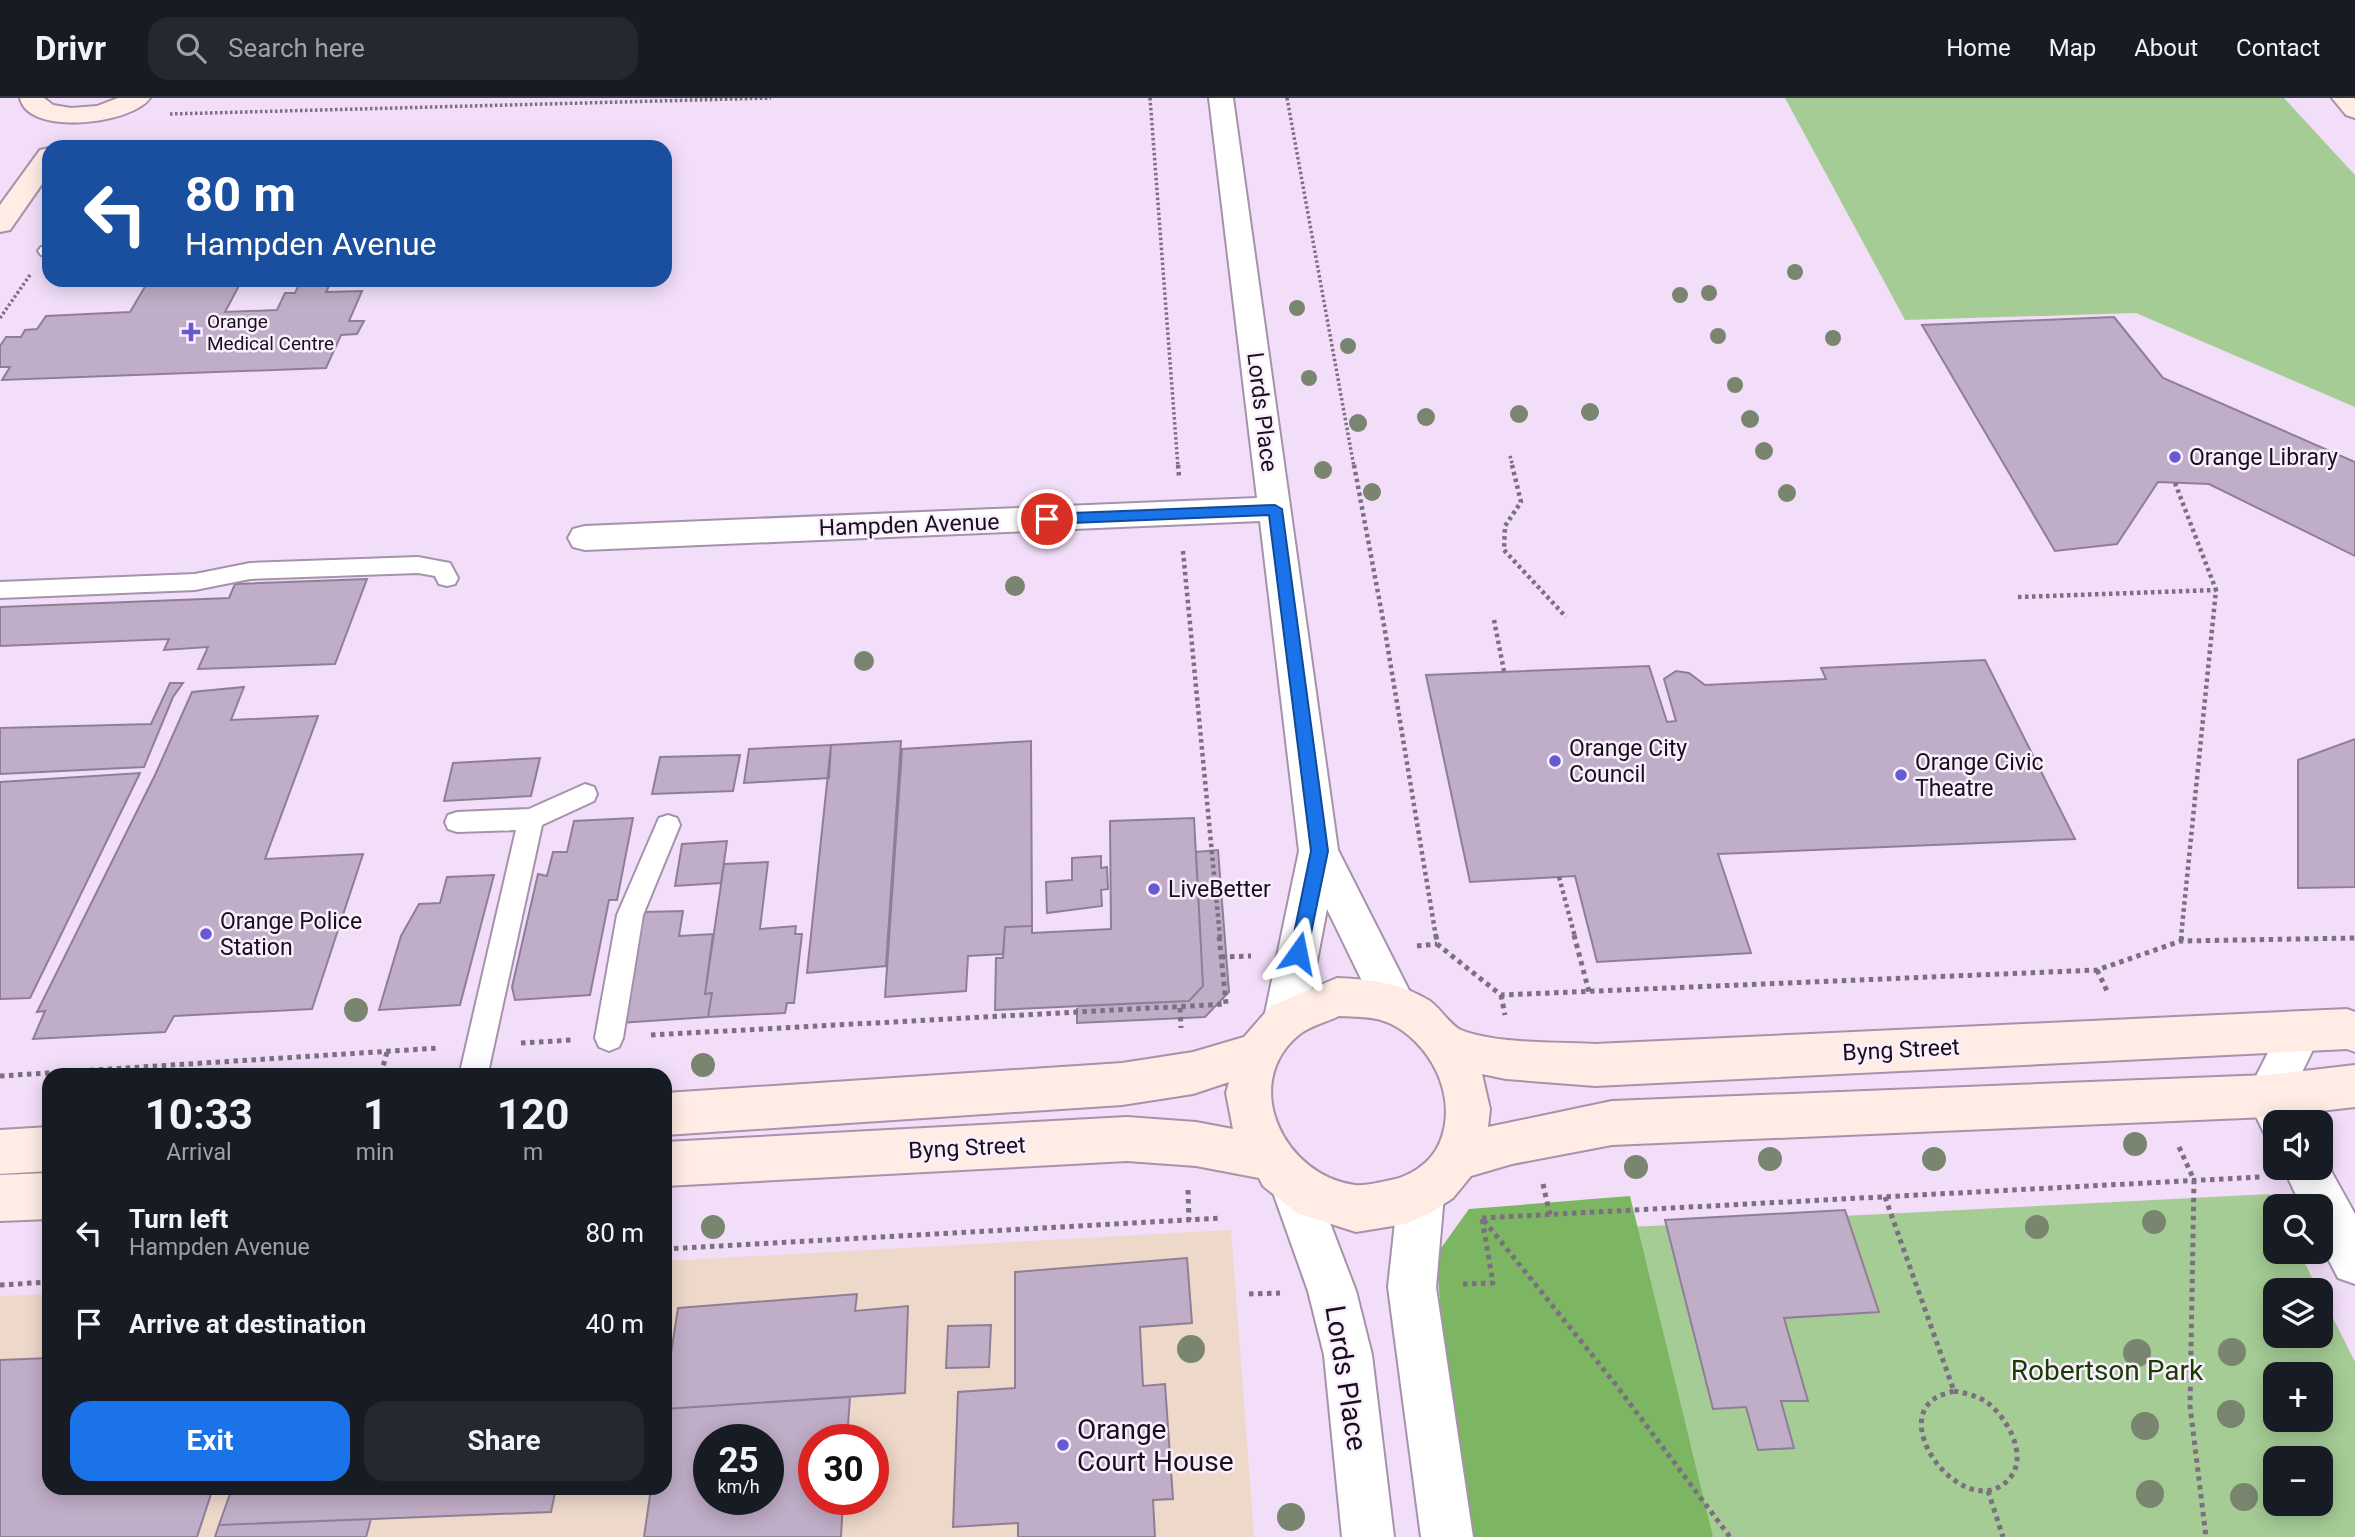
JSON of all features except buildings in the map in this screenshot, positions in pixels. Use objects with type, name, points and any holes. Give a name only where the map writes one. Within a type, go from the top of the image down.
[{"type":"street","points":[[32,98],[33,103],[42,111],[75,116],[116,108],[138,98]]},
{"type":"street","name":"Lords Place","points":[[1221,98],[1320,851],[1396,1006]]},
{"type":"street","points":[[2344,98],[2355,110]]},
{"type":"street","points":[[60,140],[75,116]]},
{"type":"street","points":[[0,224],[42,166]]},
{"type":"street","name":"Hampden Avenue","points":[[585,538],[1275,509]]},
{"type":"street","name":"Lords Place","points":[[1285,1018],[1320,851]]},
{"type":"street","points":[[1337,997],[1367,998],[1396,1006],[1424,1023],[1447,1047],[1463,1075],[1469,1107],[1465,1139],[1446,1174],[1421,1195],[1391,1206],[1357,1209],[1324,1201],[1281,1171],[1251,1124],[1248,1087],[1257,1053],[1285,1018],[1310,1004],[1337,997]]},
{"type":"street","name":"Byng Street","points":[[1447,1047],[1506,1059],[1595,1065],[2347,1029],[2355,1032]]},
{"type":"street","points":[[2275,1109],[2301,1031]]},
{"type":"street","points":[[672,1114],[1122,1084],[1192,1073],[1257,1053]]},
{"type":"street","points":[[1457,1158],[1512,1142],[1612,1123],[2275,1109],[2355,1086]]},
{"type":"street","name":"Byng Street","points":[[672,1164],[1128,1139],[1196,1144],[1281,1171]]},
{"type":"street","points":[[0,1152],[42,1149]]},
{"type":"street","name":"Lords Place","points":[[1281,1171],[1332,1291],[1348,1354],[1368,1537]]},
{"type":"street","points":[[2312,1180],[2355,1261]]},
{"type":"street","points":[[1421,1195],[1412,1287],[1447,1537]]},
{"type":"street","points":[[0,1198],[42,1196]]},
{"type":"lane","points":[[0,590],[195,582],[250,571],[418,565],[442,569],[447,578]]},
{"type":"lane","points":[[457,822],[531,819],[585,794]]},
{"type":"lane","points":[[475,1068],[531,819]]},
{"type":"lane","points":[[609,1038],[631,915],[668,825]]},
{"type":"path","points":[[159,115],[771,98]]},
{"type":"path","points":[[1150,98],[1183,513],[1184,557],[1226,1004],[1169,1008]]},
{"type":"path","points":[[1287,98],[1318,279],[1384,625],[1437,944],[1501,995],[2097,970],[2180,941],[2355,938]]},
{"type":"path","points":[[0,318],[42,259]]},
{"type":"path","points":[[1510,456],[1521,502],[1505,526],[1504,550],[1566,617]]},
{"type":"path","points":[[2175,483],[2216,590],[2180,941]]},
{"type":"path","points":[[2018,597],[2216,590]]},
{"type":"path","points":[[1494,620],[1504,671]]},
{"type":"path","points":[[1559,877],[1589,992]]},
{"type":"path","points":[[383,1068],[387,1052]]},
{"type":"path","points":[[1482,1218],[2263,1175]]},
{"type":"path","points":[[2194,1180],[2190,1406],[2206,1537]]},
{"type":"path","points":[[1885,1197],[1954,1391]]},
{"type":"path","points":[[672,1249],[1222,1218]]},
{"type":"path","points":[[1412,1287],[1493,1283],[1482,1218]]},
{"type":"path","points":[[1482,1218],[1613,1381],[1730,1537]]},
{"type":"path","points":[[0,1285],[42,1282]]},
{"type":"path","points":[[1249,1294],[1332,1291]]},
{"type":"path","points":[[1954,1391],[1986,1401],[2000,1413],[2016,1446],[2017,1462],[2011,1476],[2002,1486],[1988,1491],[1973,1489],[1943,1472],[1924,1442],[1924,1412],[1930,1401],[1941,1393],[1954,1391]]},
{"type":"path","points":[[1988,1491],[2003,1537]]},
{"type":"shaded area","points":[[1231,1230],[1254,1537],[0,1537],[0,1296],[42,1294],[42,1495],[672,1495],[672,1261]]},
{"type":"green space","points":[[1785,98],[2284,98],[2355,175],[2355,407],[2136,313],[1905,320]]},
{"type":"green space","name":"Robertson Park","points":[[2263,1194],[2263,1264],[2305,1264],[2312,1278],[2263,1278],[2263,1348],[2333,1348],[2333,1318],[2355,1362],[2355,1537],[1553,1537],[1494,1234]]},
{"type":"green space","points":[[1630,1196],[1713,1537],[1471,1537],[1447,1381],[1436,1255],[1469,1209]]},
{"type":"place","name":"Orange Medical Centre","points":[[191,332]]},
{"type":"place","name":"Orange Library","points":[[2175,457]]},
{"type":"place","name":"Orange City Council","points":[[1555,761]]},
{"type":"place","name":"Orange Civic Theatre","points":[[1901,775]]},
{"type":"place","name":"LiveBetter","points":[[1154,889]]},
{"type":"place","name":"Orange Police Station","points":[[206,934]]},
{"type":"place","name":"Orange Court House","points":[[1063,1445]]},
{"type":"route","points":[[1047,519],[1275,509],[1320,851],[1298,953]]}]
